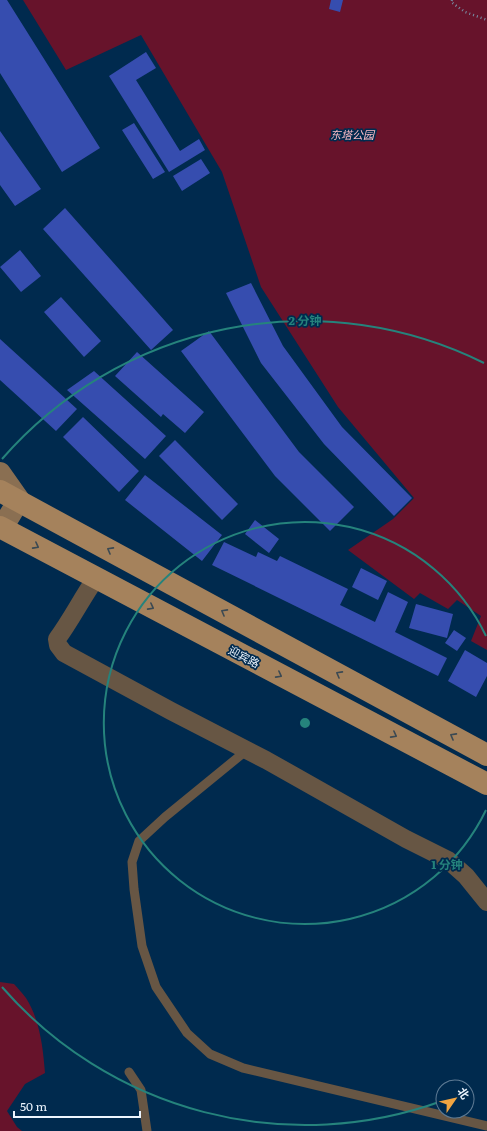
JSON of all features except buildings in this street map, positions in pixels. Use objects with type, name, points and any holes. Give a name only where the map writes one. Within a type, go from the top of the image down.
[{"type":"main road","points":[[0,473],[9,495],[1,528]]},
{"type":"main road","points":[[9,495],[487,755]]},
{"type":"main road","name":"迎宾路","points":[[1,528],[487,784]]},
{"type":"street","points":[[96,578],[82,597],[66,627],[57,639],[58,645],[64,653],[247,750],[406,839],[448,860],[466,876],[487,902]]},
{"type":"lane","points":[[247,750],[165,817],[139,841],[132,862],[134,889],[142,946],[156,987],[169,1009],[187,1033],[210,1054],[243,1068],[487,1126]]},
{"type":"lane","points":[[129,1072],[141,1090],[147,1131]]},
{"type":"path","points":[[452,0],[451,2],[466,12],[487,20]]},
{"type":"green space","name":"东塔公园","points":[[23,0],[487,0],[487,650],[471,641],[481,616],[457,600],[448,609],[420,593],[414,599],[348,550],[393,519],[414,498],[338,407],[261,287],[222,172],[141,35],[66,70]]},
{"type":"green space","points":[[0,982],[14,984],[26,998],[35,1015],[42,1044],[45,1073],[25,1084],[7,1111],[17,1127],[22,1131],[0,1131]]}]
